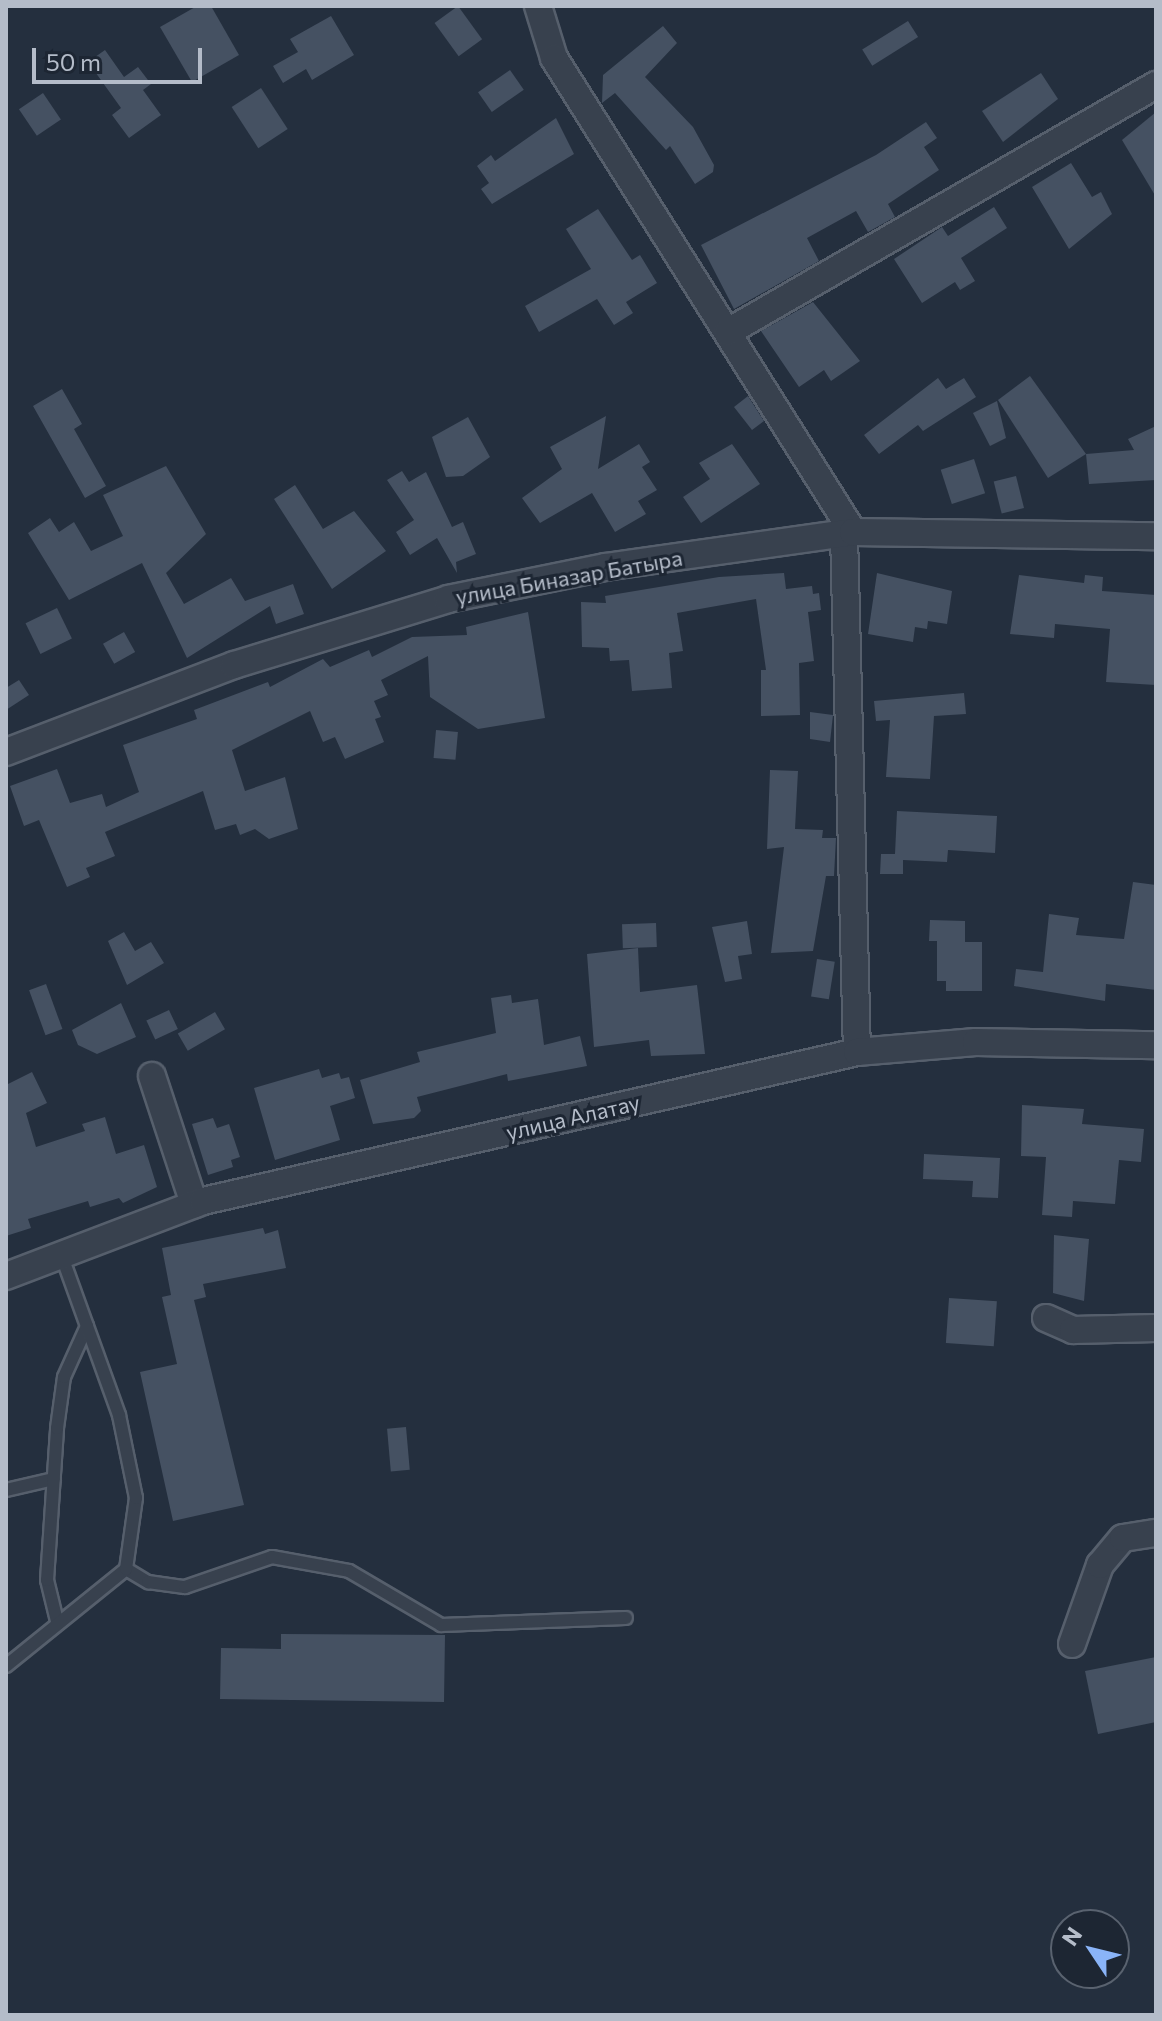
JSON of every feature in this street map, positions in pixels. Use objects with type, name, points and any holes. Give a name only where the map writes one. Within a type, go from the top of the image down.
[{"type":"street","points":[[546,13],[554,58],[728,332],[848,533],[857,1052]]},
{"type":"street","points":[[728,332],[1156,85]]},
{"type":"street","name":"улица Биназар Батыра","points":[[6,752],[234,665],[448,599],[605,567],[848,533],[1156,536]]},
{"type":"street","name":"улица Алатау","points":[[6,1276],[194,1204],[857,1052],[976,1042],[1156,1045]]},
{"type":"street","points":[[152,1076],[194,1204]]},
{"type":"street","points":[[1046,1318],[1073,1330],[1156,1328]]},
{"type":"street","points":[[1072,1644],[1100,1565],[1123,1538],[1156,1533]]},
{"type":"lane","points":[[6,1666],[57,1621],[126,1569],[136,1498],[119,1415],[61,1254]]},
{"type":"lane","points":[[57,1621],[47,1580],[64,1377],[87,1326]]},
{"type":"lane","points":[[6,1490],[54,1479]]},
{"type":"lane","points":[[126,1569],[148,1582],[185,1587],[272,1557],[349,1571],[441,1625],[626,1618]]},
{"type":"building","points":[[197,6],[211,6],[239,55],[192,82],[160,27]]},
{"type":"building","points":[[458,6],[482,39],[459,56],[435,23]]},
{"type":"building","points":[[331,16],[354,55],[312,80],[306,69],[283,83],[273,66],[298,52],[290,39]]},
{"type":"building","points":[[908,21],[918,37],[872,66],[862,50]]},
{"type":"building","points":[[663,26],[677,43],[645,77],[693,127],[714,165],[713,172],[695,184],[670,146],[666,150],[615,93],[602,103],[603,75]]},
{"type":"building","points":[[105,50],[124,77],[138,67],[151,84],[143,90],[161,115],[129,138],[112,115],[121,108],[88,62]]},
{"type":"building","points":[[510,70],[524,90],[492,112],[478,92]]},
{"type":"building","points":[[1041,73],[1058,99],[1003,142],[982,111]]},
{"type":"building","points":[[261,88],[288,129],[258,148],[232,107]]},
{"type":"building","points":[[43,93],[61,120],[37,136],[19,109]]},
{"type":"building","points":[[1156,112],[1156,197],[1122,140]]},
{"type":"building","points":[[556,118],[574,154],[492,204],[481,189],[489,183],[477,166],[491,155],[495,161]]},
{"type":"building","points":[[926,122],[937,138],[924,147],[939,170],[888,204],[895,217],[868,232],[856,211],[807,238],[819,261],[734,309],[701,245],[876,155]]},
{"type":"building","points":[[1071,163],[1092,197],[1101,192],[1112,214],[1069,249],[1032,187]]},
{"type":"building","points":[[994,207],[1007,228],[961,258],[975,281],[960,290],[955,282],[922,303],[894,259],[942,227],[948,236]]},
{"type":"building","points":[[598,209],[632,260],[640,255],[657,283],[626,302],[633,313],[614,325],[597,299],[539,332],[525,306],[591,269],[566,229]]},
{"type":"building","points":[[813,302],[860,361],[831,381],[824,370],[799,387],[761,331]]},
{"type":"building","points":[[1030,376],[1086,454],[1048,478],[998,400]]},
{"type":"building","points":[[938,378],[946,389],[964,378],[976,397],[923,431],[918,425],[879,454],[864,435]]},
{"type":"building","points":[[62,389],[82,424],[74,429],[106,486],[85,498],[33,406]]},
{"type":"building","points":[[748,396],[764,421],[752,430],[734,407]]},
{"type":"building","points":[[997,401],[1006,438],[990,446],[973,413]]},
{"type":"building","points":[[606,416],[598,469],[639,444],[650,462],[642,467],[657,490],[638,501],[646,514],[615,532],[592,493],[540,523],[522,498],[562,469],[550,447]]},
{"type":"building","points":[[468,417],[490,457],[463,476],[446,477],[432,437]]},
{"type":"building","points":[[1156,426],[1156,480],[1089,484],[1086,454],[1134,450],[1128,439]]},
{"type":"building","points":[[732,444],[760,484],[701,523],[683,497],[710,479],[699,463]]},
{"type":"building","points":[[974,459],[985,493],[952,504],[941,470]]},
{"type":"building","points":[[166,466],[206,534],[166,573],[184,604],[231,578],[245,601],[293,584],[304,614],[276,624],[270,606],[187,658],[142,563],[69,600],[28,533],[50,518],[59,532],[74,522],[91,551],[123,536],[103,495]]},
{"type":"building","points":[[402,471],[409,482],[426,472],[452,527],[463,522],[476,554],[456,562],[457,573],[437,538],[410,555],[396,532],[414,520],[387,480]]},
{"type":"building","points":[[1016,476],[1024,508],[1002,514],[994,482]]},
{"type":"building","points":[[295,485],[323,529],[354,511],[386,551],[332,589],[274,499]]},
{"type":"building","points":[[784,573],[786,589],[812,586],[813,594],[819,593],[821,610],[808,612],[814,661],[799,663],[800,715],[761,716],[761,670],[766,670],[756,599],[677,613],[683,651],[669,653],[672,688],[632,691],[629,660],[610,661],[609,648],[582,647],[581,602],[606,603],[605,596],[719,577]]},
{"type":"building","points":[[877,573],[952,591],[947,624],[928,621],[927,629],[915,627],[913,642],[868,634]]},
{"type":"building","points":[[1019,575],[1084,583],[1085,575],[1103,577],[1102,591],[1156,595],[1156,685],[1106,682],[1110,629],[1055,624],[1054,638],[1010,634]]},
{"type":"building","points":[[57,608],[72,639],[40,654],[26,623]]},
{"type":"building","points":[[528,612],[545,718],[478,729],[430,697],[428,656],[381,680],[388,695],[374,701],[381,717],[375,719],[384,742],[345,759],[335,737],[323,742],[310,711],[232,750],[245,791],[285,777],[298,829],[269,839],[255,829],[240,835],[236,824],[215,830],[203,791],[105,832],[115,856],[86,868],[90,877],[67,887],[39,820],[24,826],[10,786],[57,769],[70,803],[102,794],[106,807],[139,792],[123,745],[197,719],[194,710],[268,682],[270,687],[323,659],[330,667],[369,650],[372,657],[412,637],[467,635],[466,627]]},
{"type":"building","points":[[124,632],[135,652],[114,664],[103,644]]},
{"type":"building","points":[[19,680],[29,695],[6,710],[6,688]]},
{"type":"building","points":[[964,693],[966,714],[934,716],[930,779],[886,777],[890,720],[876,721],[874,701]]},
{"type":"building","points":[[810,712],[833,715],[830,742],[810,739]]},
{"type":"building","points":[[436,730],[458,732],[455,760],[434,758]]},
{"type":"building","points":[[770,770],[798,771],[795,829],[823,830],[822,838],[836,838],[834,876],[826,876],[813,951],[771,953],[784,847],[767,849]]},
{"type":"building","points":[[897,811],[997,816],[995,853],[948,850],[947,862],[903,860],[903,874],[880,874],[881,854],[895,854]]},
{"type":"building","points":[[1133,882],[1156,885],[1156,990],[1106,984],[1105,1001],[1014,986],[1016,969],[1043,972],[1049,914],[1079,918],[1076,935],[1124,939]]},
{"type":"building","points":[[930,920],[965,921],[965,942],[982,942],[982,991],[946,991],[946,981],[937,981],[937,941],[929,941]]},
{"type":"building","points":[[747,921],[752,954],[738,956],[742,979],[725,982],[712,927]]},
{"type":"building","points":[[656,923],[657,947],[623,948],[622,924]]},
{"type":"building","points":[[124,932],[135,951],[151,942],[164,963],[127,985],[108,941]]},
{"type":"building","points":[[638,948],[640,992],[697,985],[705,1054],[651,1056],[649,1040],[594,1047],[587,954]]},
{"type":"building","points":[[817,959],[835,962],[829,999],[811,997]]},
{"type":"building","points":[[46,984],[62,1029],[46,1035],[29,990]]},
{"type":"building","points":[[511,995],[512,1003],[538,999],[544,1045],[580,1036],[587,1066],[508,1081],[507,1074],[417,1097],[421,1111],[414,1118],[373,1124],[360,1080],[420,1062],[417,1052],[496,1033],[491,998]]},
{"type":"building","points":[[121,1003],[136,1037],[97,1054],[78,1045],[72,1030]]},
{"type":"building","points":[[169,1010],[178,1029],[155,1040],[146,1021]]},
{"type":"building","points":[[215,1012],[225,1029],[188,1051],[178,1034]]},
{"type":"building","points":[[319,1069],[322,1078],[339,1073],[341,1079],[349,1077],[355,1098],[330,1106],[340,1140],[275,1160],[254,1088]]},
{"type":"building","points":[[32,1072],[47,1103],[26,1113],[36,1147],[85,1131],[82,1124],[105,1117],[116,1154],[144,1145],[157,1187],[123,1203],[119,1198],[90,1207],[88,1201],[28,1219],[31,1228],[6,1236],[6,1085]]},
{"type":"building","points":[[1022,1105],[1084,1109],[1082,1124],[1144,1129],[1141,1162],[1119,1160],[1115,1204],[1073,1201],[1072,1217],[1042,1215],[1046,1157],[1021,1156]]},
{"type":"building","points":[[213,1118],[217,1128],[229,1124],[240,1157],[231,1160],[233,1167],[208,1175],[192,1124]]},
{"type":"building","points":[[924,1154],[1000,1158],[998,1198],[972,1197],[973,1181],[923,1179]]},
{"type":"building","points":[[263,1228],[265,1234],[278,1230],[286,1268],[203,1284],[206,1297],[194,1300],[244,1505],[173,1521],[140,1372],[177,1364],[162,1297],[171,1295],[162,1248]]},
{"type":"building","points":[[1054,1235],[1089,1239],[1084,1301],[1053,1293]]},
{"type":"building","points":[[949,1298],[997,1301],[994,1346],[946,1343]]},
{"type":"building","points":[[406,1427],[410,1470],[391,1471],[387,1429]]},
{"type":"building","points":[[281,1634],[445,1635],[444,1702],[220,1699],[221,1648],[281,1649]]},
{"type":"building","points":[[1156,1657],[1156,1722],[1098,1734],[1085,1671]]}]
